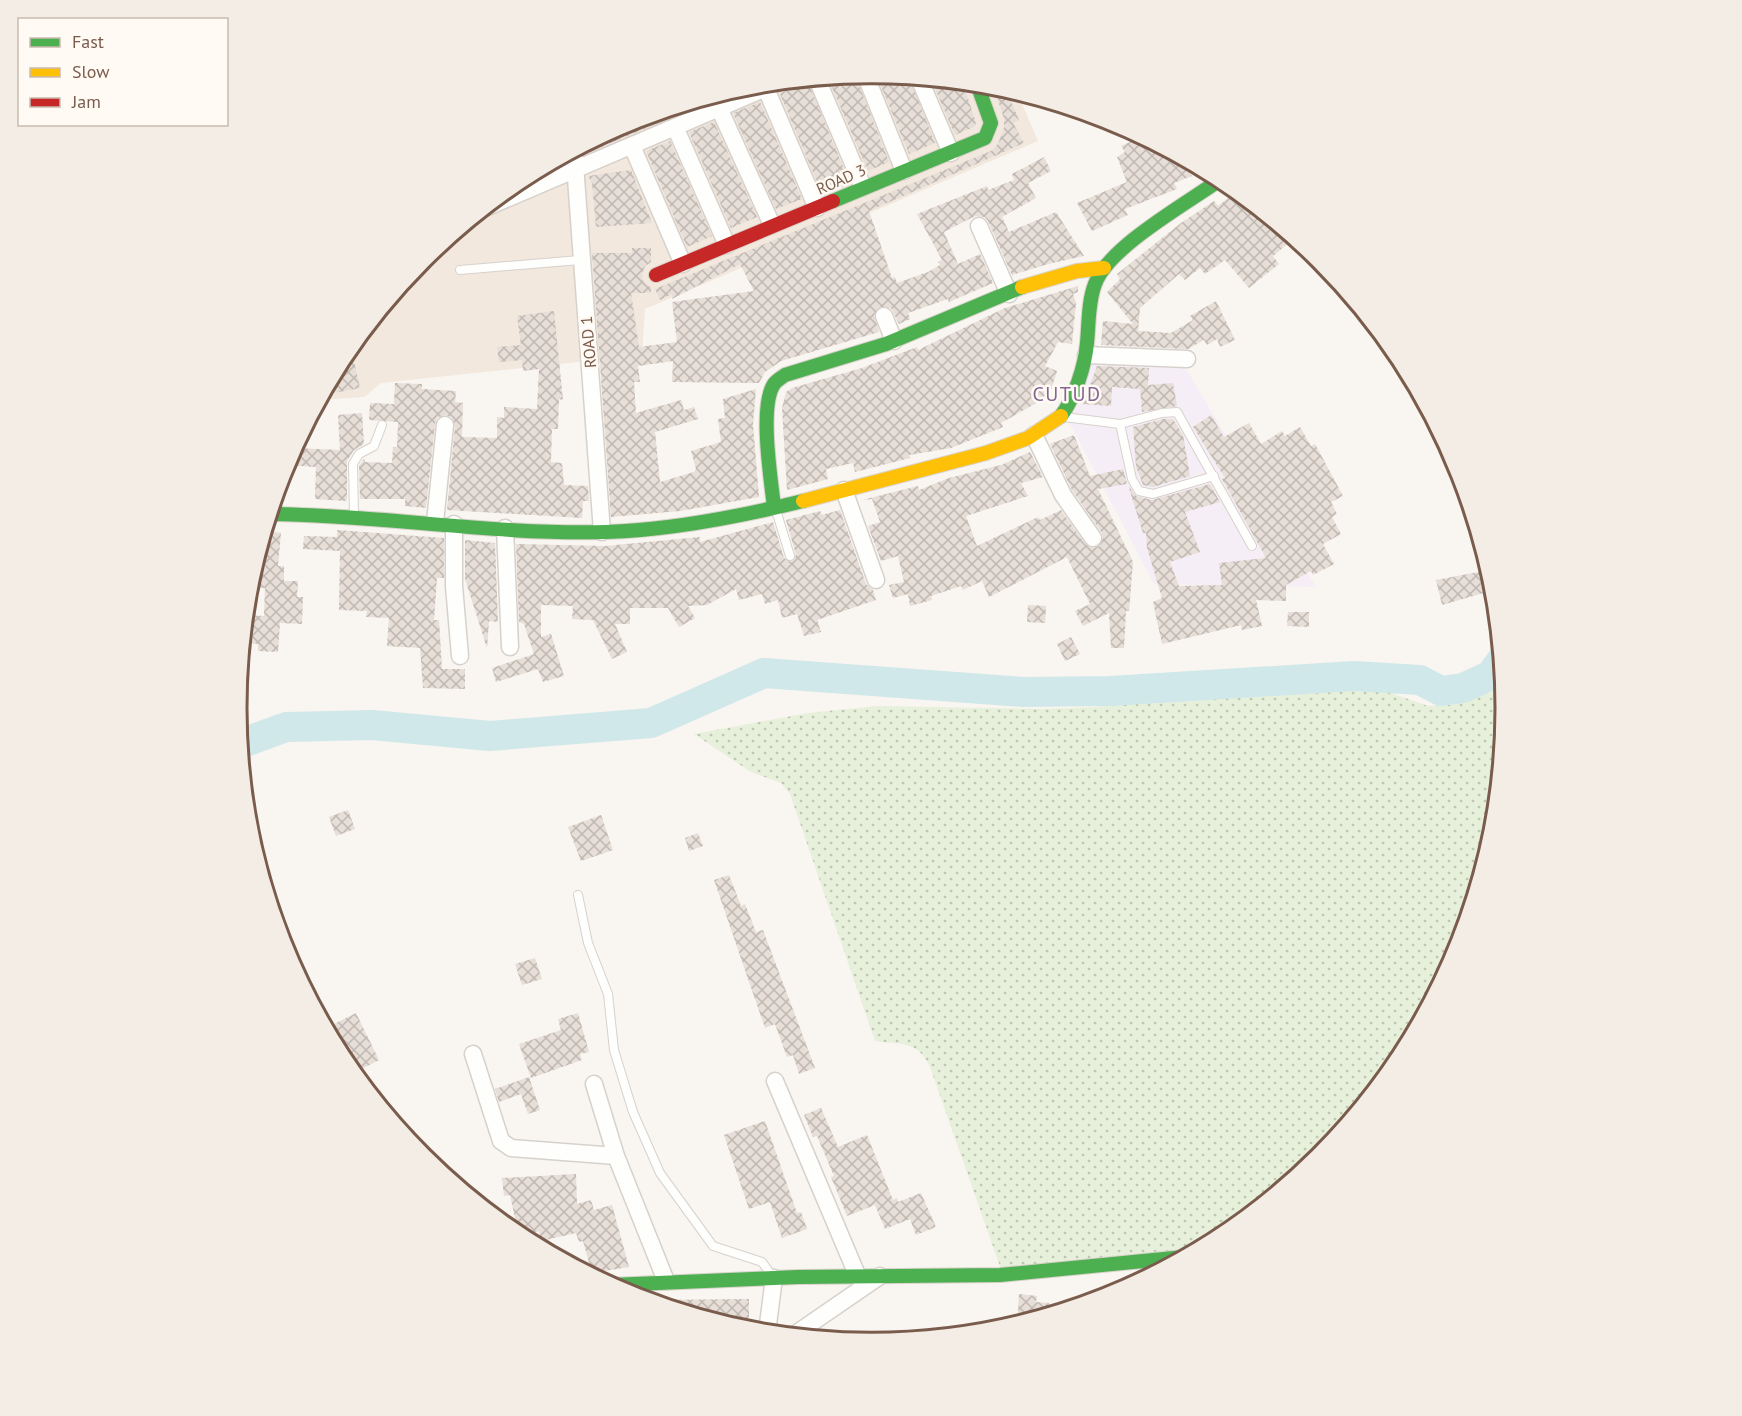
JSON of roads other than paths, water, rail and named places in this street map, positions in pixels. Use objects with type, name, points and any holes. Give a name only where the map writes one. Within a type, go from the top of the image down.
[{"type":"street","points":[[869,84],[904,171]]},
{"type":"street","points":[[820,86],[863,187]]},
{"type":"street","points":[[922,86],[951,153]]},
{"type":"street","points":[[773,92],[816,208]]},
{"type":"street","name":"ROAD 3","points":[[656,275],[985,138],[991,123],[980,94]]},
{"type":"street","points":[[516,195],[676,129],[747,96]]},
{"type":"street","points":[[720,110],[772,225]]},
{"type":"street","points":[[676,129],[727,244]]},
{"type":"street","points":[[632,146],[684,264]]},
{"type":"street","name":"ROAD 1","points":[[575,159],[580,260],[602,532]]},
{"type":"street","points":[[278,514],[602,532],[686,526],[774,507],[945,464],[1034,435],[1061,417],[1086,355],[1094,289],[1104,268],[1127,247],[1212,185]]},
{"type":"street","points":[[979,226],[1009,294]]},
{"type":"street","points":[[774,507],[768,418],[770,390],[774,383],[786,375],[894,341],[1059,275],[1104,268]]},
{"type":"street","points":[[884,316],[894,341]]},
{"type":"street","points":[[1086,355],[1187,359]]},
{"type":"street","points":[[435,522],[445,425]]},
{"type":"street","points":[[1034,435],[1063,495],[1093,538]]},
{"type":"street","points":[[844,490],[876,580]]},
{"type":"street","points":[[454,524],[454,586],[460,656]]},
{"type":"street","points":[[505,528],[510,647]]},
{"type":"street","points":[[473,1054],[501,1141],[511,1148],[616,1156]]},
{"type":"street","points":[[775,1081],[858,1276]]},
{"type":"street","points":[[594,1084],[616,1156],[666,1281]]},
{"type":"street","points":[[629,1284],[858,1276],[1000,1275],[1163,1259]]},
{"type":"street","points":[[804,1328],[880,1276]]},
{"type":"street","points":[[768,1323],[774,1278]]},
{"type":"lane","points":[[460,270],[580,260]]},
{"type":"lane","points":[[1061,417],[1120,424],[1162,413],[1177,412],[1252,546]]},
{"type":"lane","points":[[1120,424],[1132,479],[1139,491],[1153,494],[1214,476]]},
{"type":"lane","points":[[354,518],[353,464],[358,454],[374,447],[382,425]]},
{"type":"lane","points":[[774,507],[790,556]]},
{"type":"lane","points":[[578,895],[588,943],[608,994],[614,1050],[633,1112],[660,1173],[713,1246],[762,1262],[774,1278]]},
{"type":"waterway","points":[[248,741],[286,727],[372,725],[490,736],[651,723],[764,673],[1023,692],[1110,691],[1354,676],[1420,680],[1441,691],[1463,688],[1491,675],[1494,671]]},
{"type":"district","name":"CUTUD","points":[[1067,394]]}]
